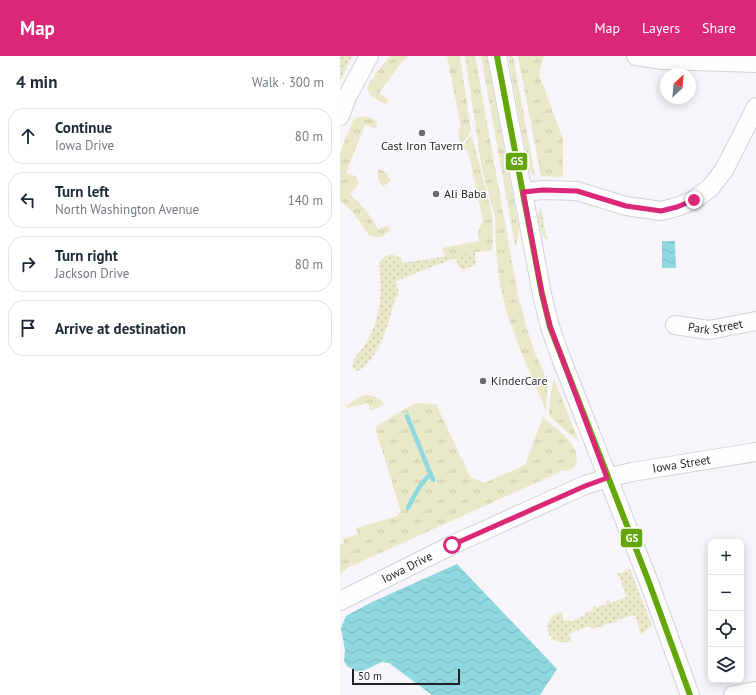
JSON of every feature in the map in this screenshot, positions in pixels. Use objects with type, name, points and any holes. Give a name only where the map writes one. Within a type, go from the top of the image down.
[{"type":"street","points":[[340,116],[347,97],[369,56]]},
{"type":"street","points":[[497,56],[542,294],[550,326],[607,478],[650,585],[690,695]]},
{"type":"street","points":[[636,56],[663,60],[756,63]]},
{"type":"street","points":[[523,192],[543,190],[577,191],[626,206],[661,211],[677,207],[694,200],[710,188],[724,170],[756,107]]},
{"type":"street","name":"Park Street","points":[[675,325],[709,330],[756,321]]},
{"type":"street","name":"Iowa Street","points":[[607,478],[632,472],[756,452]]},
{"type":"street","name":"Iowa Drive","points":[[340,601],[452,545],[585,486],[607,478]]},
{"type":"street","points":[[733,695],[756,691]]},
{"type":"green space","points":[[340,56],[352,56],[340,81]]},
{"type":"green space","points":[[390,56],[409,56],[401,63],[379,93],[389,100],[384,104],[371,96],[367,88]]},
{"type":"green space","points":[[447,56],[460,56],[471,131],[464,141],[460,142],[458,129],[461,128]]},
{"type":"green space","points":[[465,56],[475,56],[518,295],[535,353],[548,382],[546,411],[520,349],[507,313],[500,285],[496,251],[495,216],[482,169]]},
{"type":"green space","points":[[481,56],[487,56],[519,230],[516,246],[515,246]]},
{"type":"green space","points":[[508,56],[513,56],[535,176],[531,174],[527,161],[529,160],[528,153],[526,153]]},
{"type":"green space","points":[[518,56],[544,56],[539,74],[563,139],[563,177],[541,176]]},
{"type":"green space","points":[[362,116],[375,120],[377,127],[374,128],[365,125],[346,173],[356,176],[359,184],[350,194],[366,210],[378,229],[389,225],[388,232],[380,237],[369,235],[355,215],[340,200],[340,152],[353,121]]},
{"type":"green space","points":[[472,136],[492,213],[492,251],[445,257],[442,248],[479,241],[478,229],[483,220],[468,152],[463,147],[469,137]]},
{"type":"green space","points":[[378,169],[388,173],[387,175],[391,180],[383,187],[378,180]]},
{"type":"green space","points":[[541,208],[547,240],[542,233],[538,221]]},
{"type":"green space","points":[[475,252],[476,264],[464,270],[459,267],[455,258],[396,281],[399,295],[396,297],[386,330],[380,343],[368,363],[363,368],[358,371],[354,369],[353,361],[369,337],[377,317],[380,296],[379,262],[391,254],[401,258],[402,263]]},
{"type":"green space","points":[[554,378],[580,443],[549,416],[550,399]]},
{"type":"green space","points":[[365,395],[376,397],[384,404],[371,411],[368,403],[347,408],[346,406],[359,397]]},
{"type":"green space","points":[[415,403],[436,404],[470,477],[484,483],[525,465],[543,417],[561,432],[572,445],[576,452],[577,458],[575,465],[569,470],[562,471],[349,567],[340,574],[340,545],[344,543],[343,539],[358,534],[356,528],[398,516],[398,513],[401,512],[375,427]]},
{"type":"green space","points":[[630,569],[652,626],[641,635],[635,615],[633,615],[617,620],[617,622],[614,623],[603,625],[603,627],[600,628],[592,629],[590,626],[574,631],[569,634],[571,641],[556,641],[551,637],[548,632],[549,621],[561,612],[564,621],[569,620],[570,622],[586,615],[585,613],[593,610],[593,607],[596,606],[597,608],[607,604],[606,602],[609,600],[611,603],[627,597],[621,583],[622,582],[617,574]]},
{"type":"water","points":[[662,241],[675,241],[676,268],[662,268]]},
{"type":"water","points":[[457,564],[557,669],[540,695],[432,695],[389,663],[382,662],[359,673],[347,666],[344,661],[345,650],[341,628],[346,616],[372,602]]},
{"type":"waterway","points":[[407,416],[433,480]]},
{"type":"waterway","points":[[408,508],[420,486],[431,474]]},
{"type":"transit line","name":"GS","points":[[497,56],[542,294],[550,327],[650,585],[690,695]]},
{"type":"place","name":"Cast Iron Tavern","points":[[422,133]]},
{"type":"place","name":"Ali Baba","points":[[436,194]]},
{"type":"place","name":"KinderCare","points":[[483,381]]},
{"type":"route","points":[[452,545],[585,486],[607,478],[550,326],[542,294],[523,192],[543,190],[577,191],[626,206],[661,211],[677,207],[694,200]]}]
